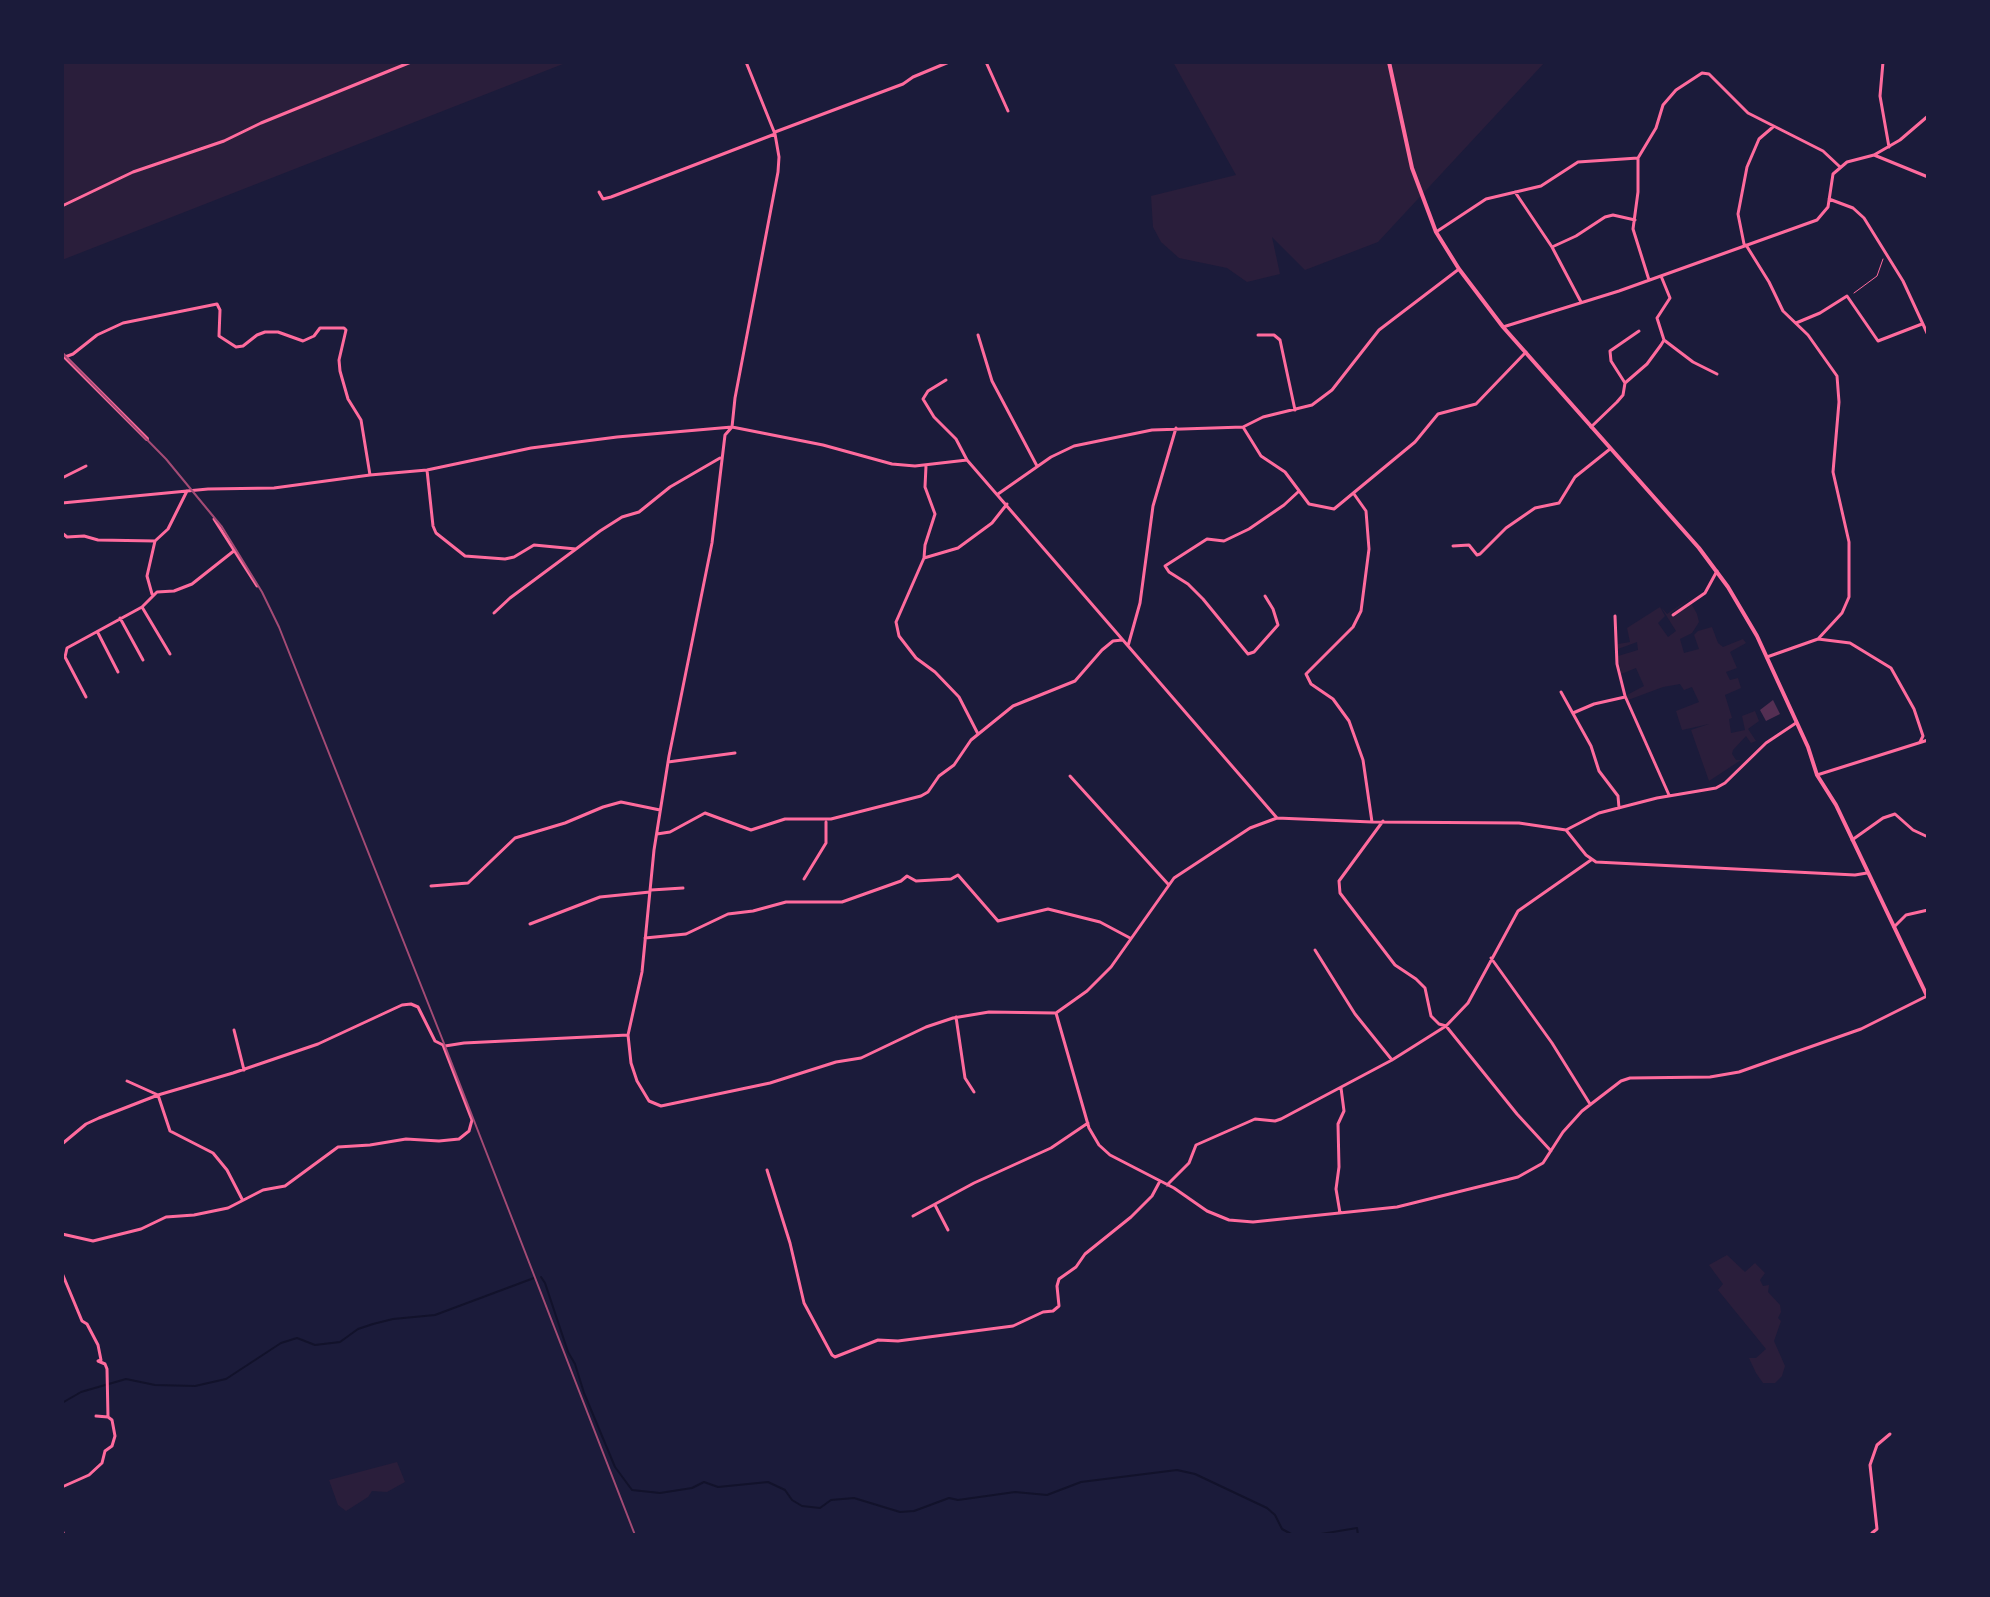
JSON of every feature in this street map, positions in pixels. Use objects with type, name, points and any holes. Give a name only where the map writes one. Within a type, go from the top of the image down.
[{"type":"main road","points":[[1389,62],[1412,168],[1436,232],[1459,269],[1503,327],[1717,571],[1744,613],[1766,657],[1817,775],[1836,805],[1928,997]]},
{"type":"main road","points":[[63,355],[147,439]]},
{"type":"street","points":[[62,206],[156,163],[224,141],[411,62]]},
{"type":"street","points":[[746,62],[775,133],[778,172],[732,427],[725,435],[712,543],[668,762],[640,981],[628,1035],[631,1063],[649,1101],[661,1106],[770,1083],[836,1062],[861,1058],[926,1027],[956,1017],[989,1012],[1056,1013],[1100,980],[1119,958],[1168,884],[1241,833],[1277,818],[1519,823],[1566,830],[1583,820],[1619,808],[1669,795],[1708,790],[1725,783],[1758,750],[1797,723]]},
{"type":"street","points":[[599,192],[603,199],[611,197],[903,84],[949,62]]},
{"type":"street","points":[[986,62],[1008,111]]},
{"type":"street","points":[[1883,62],[1880,96],[1889,147]]},
{"type":"street","points":[[1649,280],[1637,246],[1638,158],[1656,128],[1663,105],[1676,90],[1702,73],[1709,74],[1748,113],[1823,151],[1839,166]]},
{"type":"street","points":[[1503,327],[1661,276],[1817,220],[1825,213],[1833,174],[1839,166],[1889,147],[1928,116]]},
{"type":"street","points":[[1773,127],[1759,139],[1747,167],[1738,219],[1745,245],[1783,311],[1808,335],[1833,369],[1839,387],[1833,472],[1847,530],[1849,597],[1842,613],[1818,639]]},
{"type":"street","points":[[1874,155],[1928,177]]},
{"type":"street","points":[[1436,232],[1486,199],[1541,186],[1578,162],[1638,158]]},
{"type":"street","points":[[1515,192],[1552,247],[1581,302]]},
{"type":"street","points":[[1829,199],[1859,211],[1903,281],[1928,335]]},
{"type":"street","points":[[1552,247],[1605,217],[1613,215],[1635,220]]},
{"type":"street","points":[[997,495],[1062,450],[1074,446],[1176,428],[1243,427],[1263,417],[1295,410],[1322,399],[1379,330],[1459,269]]},
{"type":"street","points":[[1661,276],[1670,298],[1657,318],[1664,340],[1693,362],[1717,374]]},
{"type":"street","points":[[1795,324],[1847,296],[1878,341],[1922,324]]},
{"type":"street","points":[[63,355],[109,328],[162,313],[217,304],[220,310],[219,336],[236,347],[265,332],[278,332],[303,341],[314,336],[320,328],[344,328],[340,371],[348,399],[361,420],[370,475]]},
{"type":"street","points":[[1625,383],[1611,361],[1610,351],[1639,331]]},
{"type":"street","points":[[978,335],[992,381],[1038,466]]},
{"type":"street","points":[[1258,335],[1274,335],[1280,340],[1295,410]]},
{"type":"street","points":[[1591,427],[1623,395],[1625,383],[1647,364],[1664,340]]},
{"type":"street","points":[[1243,427],[1261,456],[1285,472],[1309,504],[1334,509],[1415,442],[1438,414],[1476,404],[1526,352]]},
{"type":"street","points":[[946,380],[928,391],[923,399],[934,417],[956,439],[967,460],[1277,818]]},
{"type":"street","points":[[62,503],[187,491],[274,488],[427,470],[531,448],[732,427],[823,445],[892,464],[967,460]]},
{"type":"street","points":[[1128,646],[1140,603],[1153,506],[1176,428]]},
{"type":"street","points":[[1453,546],[1469,545],[1477,555],[1480,554],[1506,528],[1535,508],[1559,503],[1575,477],[1610,449]]},
{"type":"street","points":[[494,613],[600,531],[622,517],[639,512],[670,487],[721,458]]},
{"type":"street","points":[[926,464],[925,483],[935,516],[924,558],[897,618],[897,630],[920,662],[935,672],[959,697],[978,734]]},
{"type":"street","points":[[62,478],[86,466]]},
{"type":"street","points":[[427,470],[436,533],[465,556],[514,557],[534,545],[542,544],[576,549]]},
{"type":"street","points":[[152,594],[147,576],[155,541],[168,529],[187,491]]},
{"type":"street","points":[[1265,596],[1278,625],[1254,652],[1248,654],[1203,599],[1165,566],[1207,539],[1224,541],[1249,529],[1298,492]]},
{"type":"street","points":[[1354,493],[1366,511],[1369,549],[1361,611],[1353,627],[1306,674],[1311,684],[1333,699],[1349,721],[1363,760],[1372,822]]},
{"type":"street","points":[[924,558],[959,547],[992,523],[1007,504]]},
{"type":"street","points":[[214,519],[257,586]]},
{"type":"street","points":[[62,533],[67,537],[84,536],[98,540],[155,541]]},
{"type":"street","points":[[86,697],[65,654],[67,648],[142,607],[152,594],[174,591],[192,584],[235,550]]},
{"type":"street","points":[[1673,615],[1705,593],[1717,571]]},
{"type":"street","points":[[142,607],[170,654]]},
{"type":"street","points":[[1615,616],[1617,664],[1625,697],[1669,795]]},
{"type":"street","points":[[120,618],[143,660]]},
{"type":"street","points":[[97,631],[118,672]]},
{"type":"street","points":[[1766,657],[1818,639],[1850,643],[1891,668],[1914,709],[1923,736],[1920,742]]},
{"type":"street","points":[[657,834],[670,832],[705,813],[720,816],[747,830],[785,819],[826,820],[924,795],[939,776],[957,761],[969,742],[1013,706],[1075,681],[1102,650],[1113,641],[1123,640]]},
{"type":"street","points":[[1561,692],[1591,746],[1599,771],[1618,796],[1619,808]]},
{"type":"street","points":[[1573,713],[1594,704],[1625,697]]},
{"type":"street","points":[[1817,775],[1928,740]]},
{"type":"street","points":[[668,762],[735,753]]},
{"type":"street","points":[[1070,776],[1168,884]]},
{"type":"street","points":[[431,886],[468,883],[515,838],[603,807],[621,802],[660,810]]},
{"type":"street","points":[[1852,840],[1883,818],[1895,814],[1913,830],[1928,837]]},
{"type":"street","points":[[804,879],[826,843],[826,820]]},
{"type":"street","points":[[1383,821],[1339,881],[1340,893],[1395,965],[1425,988],[1431,1016],[1446,1026],[1551,1151]]},
{"type":"street","points":[[1566,830],[1591,860]]},
{"type":"street","points":[[1167,1185],[1189,1163],[1196,1145],[1255,1119],[1276,1121],[1392,1060],[1446,1026],[1468,1003],[1518,911],[1591,860],[1855,875],[1867,873]]},
{"type":"street","points":[[645,938],[686,934],[728,914],[786,902],[842,902],[901,881],[907,876],[916,881],[951,879],[958,875],[998,921],[1048,909],[1100,922],[1131,939]]},
{"type":"street","points":[[530,924],[600,897],[683,888]]},
{"type":"street","points":[[1893,928],[1906,915],[1928,910]]},
{"type":"street","points":[[1315,950],[1355,1014],[1392,1060]]},
{"type":"street","points":[[1491,958],[1552,1043],[1590,1104]]},
{"type":"street","points":[[1056,1013],[1094,1138],[1110,1155],[1167,1185],[1212,1214],[1242,1222],[1423,1202],[1518,1177],[1543,1163],[1571,1122],[1590,1104],[1613,1086],[1630,1078],[1710,1077],[1739,1072],[1861,1029],[1928,997]]},
{"type":"street","points":[[62,1144],[86,1124],[158,1095],[318,1044],[392,1008],[407,1004],[418,1007],[435,1041],[443,1045],[628,1035]]},
{"type":"street","points":[[956,1017],[965,1078],[974,1092]]},
{"type":"street","points":[[234,1030],[244,1070]]},
{"type":"street","points":[[62,1234],[93,1241],[141,1229],[166,1217],[226,1209],[263,1190],[285,1186],[338,1147],[402,1139],[449,1140],[467,1134],[472,1125],[471,1116],[443,1045]]},
{"type":"street","points":[[127,1081],[158,1095],[170,1131],[213,1153],[227,1170],[242,1199]]},
{"type":"street","points":[[1340,1213],[1336,1185],[1339,1167],[1338,1124],[1344,1111],[1341,1088]]},
{"type":"street","points":[[913,1216],[974,1183],[1051,1148],[1088,1123]]},
{"type":"street","points":[[767,1170],[790,1243],[804,1303],[835,1357],[878,1340],[895,1341],[1013,1326],[1043,1312],[1053,1311],[1059,1306],[1059,1279],[1131,1217],[1152,1196],[1160,1181]]},
{"type":"street","points":[[935,1205],[948,1230]]},
{"type":"street","points":[[62,1273],[82,1321],[87,1324],[98,1345],[101,1360],[98,1361],[105,1364],[107,1369],[108,1417]]},
{"type":"street","points":[[62,1487],[89,1475],[102,1463],[105,1451],[112,1446],[115,1436],[112,1420],[96,1416]]},
{"type":"street","points":[[1863,1535],[1877,1529],[1870,1465],[1877,1445],[1890,1434]]},
{"type":"street","points":[[62,1530],[64,1535]]},
{"type":"street","points":[[1872,1533],[1879,1535]]},
{"type":"path","points":[[1847,296],[1850,297],[1877,276],[1886,253]]},
{"type":"shaded area","points":[[62,62],[568,62],[62,260]]},
{"type":"shaded area","points":[[1173,62],[1545,62],[1378,242],[1305,270],[1272,237],[1280,274],[1247,282],[1227,268],[1179,258],[1161,242],[1153,227],[1151,196],[1236,175]]},
{"type":"shaded area","points":[[1692,597],[1670,614],[1672,616],[1691,603],[1697,614],[1699,622],[1692,633],[1680,639],[1684,653],[1699,649],[1694,635],[1712,627],[1718,643],[1723,647],[1743,639],[1746,643],[1730,652],[1737,668],[1726,672],[1730,680],[1738,678],[1741,688],[1725,695],[1732,718],[1729,719],[1731,733],[1745,730],[1742,716],[1755,711],[1759,721],[1748,729],[1756,741],[1751,743],[1746,736],[1733,750],[1736,760],[1741,760],[1709,781],[1691,730],[1709,724],[1682,730],[1676,711],[1699,702],[1692,687],[1684,690],[1680,684],[1663,687],[1628,700],[1627,695],[1644,686],[1636,668],[1621,674],[1618,656],[1638,650],[1637,642],[1618,649],[1618,644],[1630,642],[1627,628],[1660,607],[1665,616],[1658,623],[1668,637],[1676,631],[1661,607],[1667,614]]},
{"type":"shaded area","points":[[1727,1255],[1745,1272],[1755,1263],[1765,1273],[1760,1280],[1763,1286],[1769,1285],[1768,1292],[1780,1305],[1778,1318],[1781,1321],[1774,1341],[1785,1366],[1782,1376],[1775,1383],[1763,1383],[1756,1373],[1749,1358],[1756,1358],[1766,1349],[1718,1290],[1723,1284],[1709,1265]]},
{"type":"shaded area","points":[[397,1462],[405,1482],[387,1492],[372,1491],[346,1511],[338,1505],[329,1480]]},
{"type":"building","points":[[1773,700],[1780,714],[1766,721],[1760,710]]},
{"type":"waterway","points":[[541,1277],[615,1467],[632,1490],[660,1493],[692,1488],[704,1482],[718,1487],[768,1482],[785,1490],[792,1500],[802,1506],[820,1508],[831,1500],[854,1498],[900,1512],[914,1511],[949,1498],[958,1500],[1015,1492],[1047,1495],[1081,1482],[1177,1470],[1195,1474],[1267,1508],[1275,1515],[1282,1529],[1293,1535]]},
{"type":"waterway","points":[[62,1403],[81,1392],[126,1379],[155,1385],[195,1386],[226,1379],[281,1343],[297,1338],[315,1345],[340,1342],[358,1329],[373,1324],[435,1315],[534,1278]]},
{"type":"waterway","points":[[1315,1535],[1357,1528],[1358,1535]]},
{"type":"railway","points":[[62,353],[166,459],[222,527],[262,592],[279,627],[635,1535]]}]
